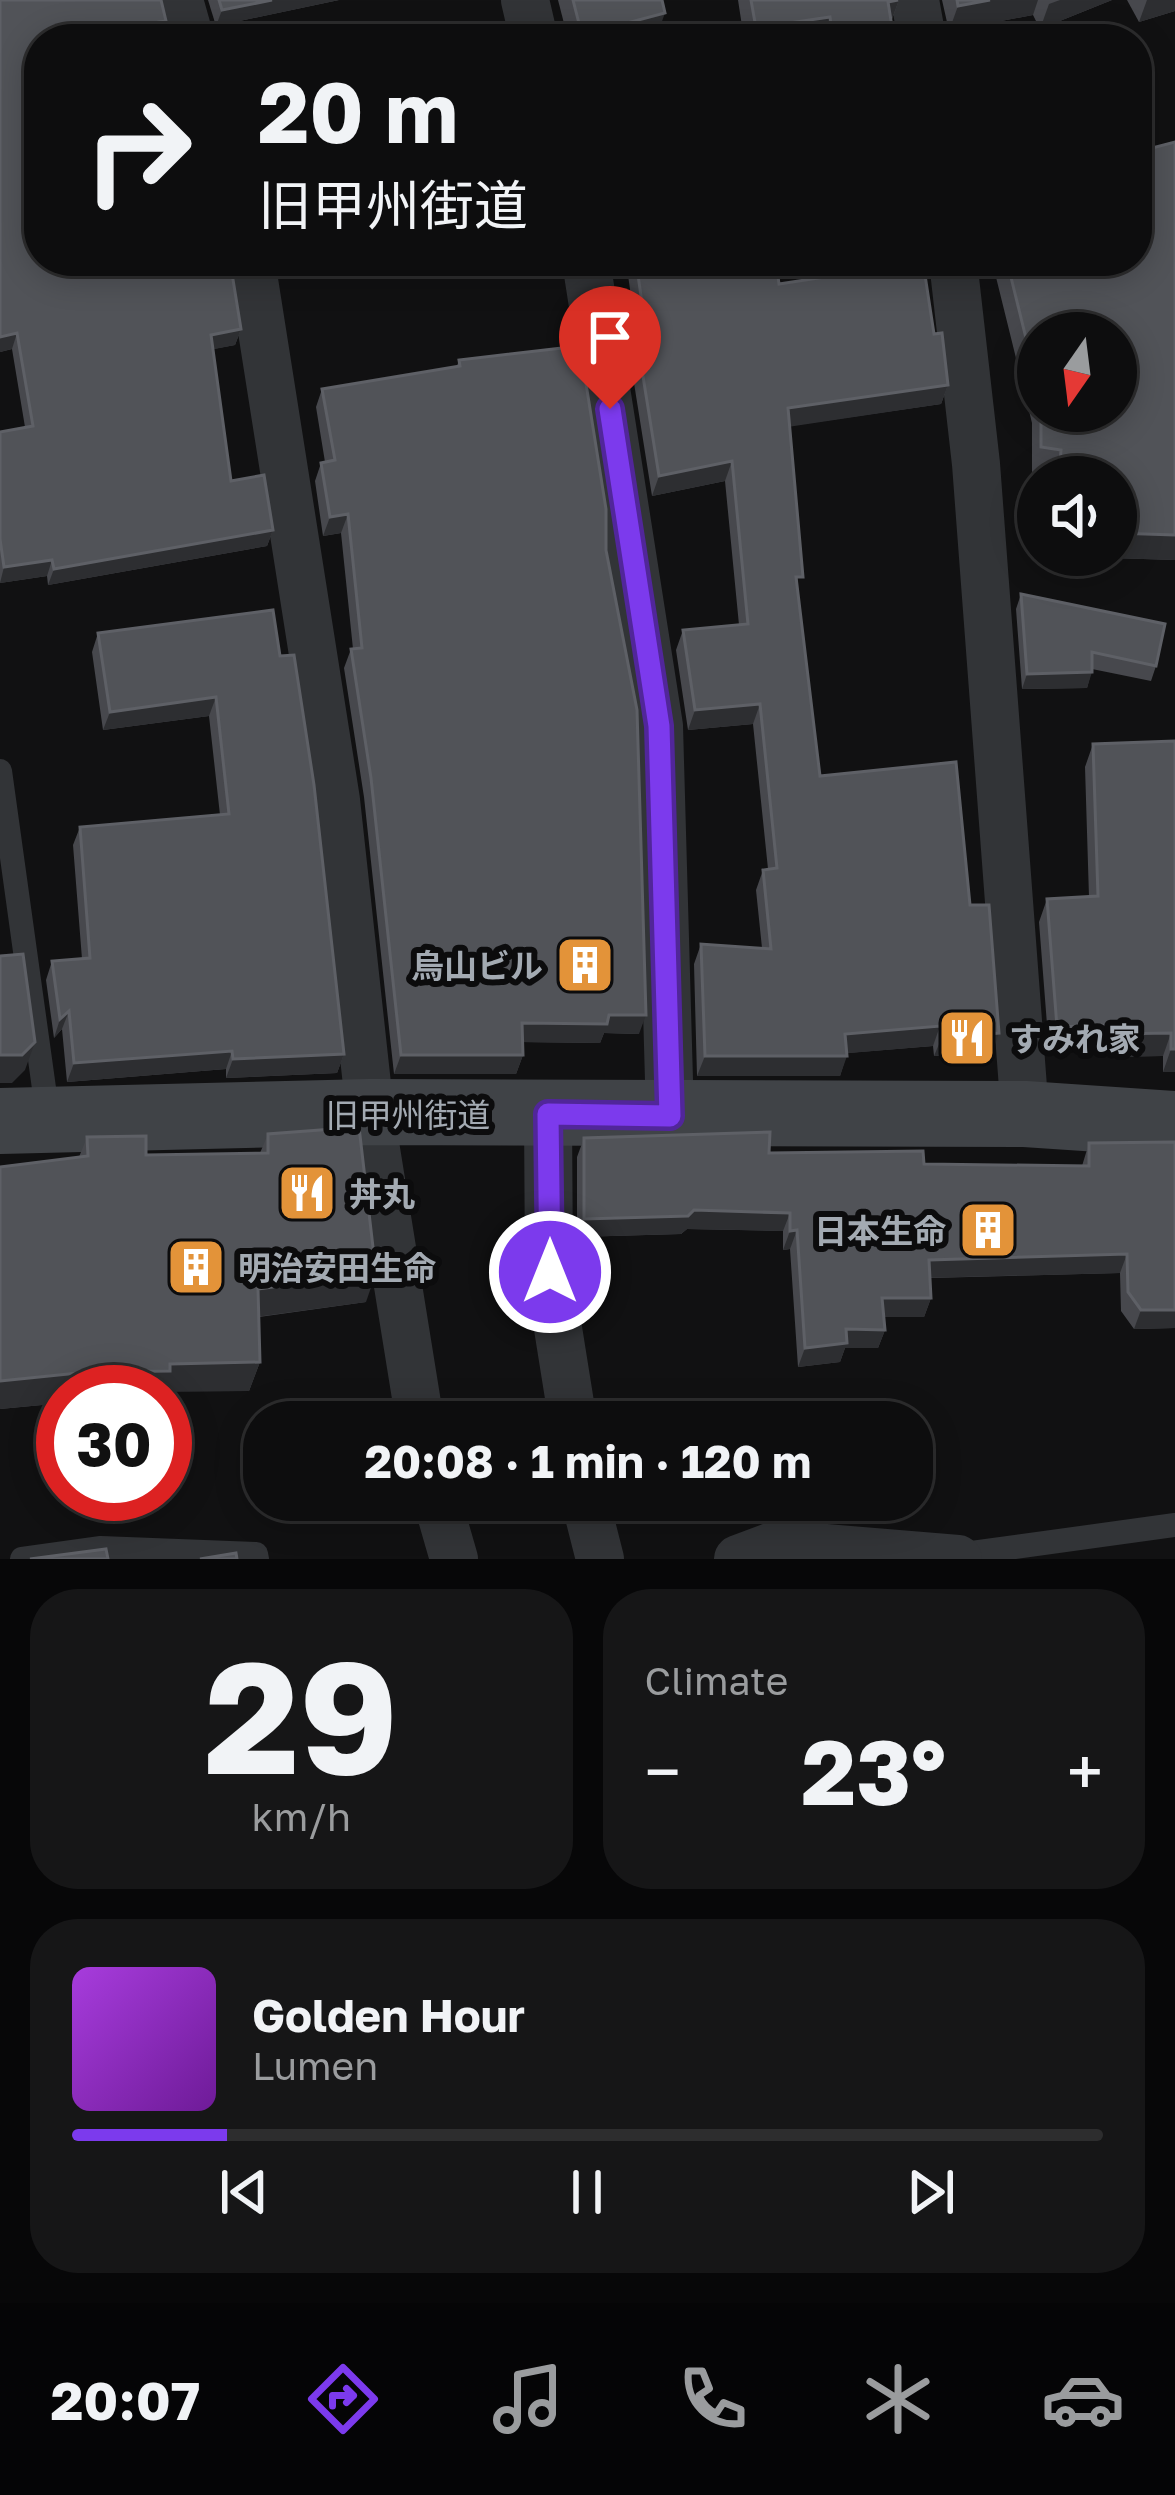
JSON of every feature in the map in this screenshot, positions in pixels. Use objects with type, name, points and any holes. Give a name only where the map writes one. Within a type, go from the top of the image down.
[{"type":"street","points":[[253,276],[336,800],[370,1112],[417,1401]]},
{"type":"street","points":[[588,276],[659,726],[670,1116]]},
{"type":"street","points":[[954,276],[976,464],[1024,1114]]},
{"type":"street","name":"旧甲州街道","points":[[24,1120],[370,1112],[1024,1114],[1175,1124]]},
{"type":"street","points":[[548,1114],[550,1272],[570,1401]]},
{"type":"street","points":[[443,1521],[454,1559]]},
{"type":"street","points":[[590,1521],[599,1559]]},
{"type":"street","points":[[738,1559],[778,1544],[958,1557]]},
{"type":"lane","points":[[0,771],[24,1120]]},
{"type":"lane","points":[[958,1557],[1175,1526]]},
{"type":"lane","points":[[22,1559],[100,1548],[256,1554],[257,1559]]},
{"type":"building","points":[[0,0],[161,0],[166,21],[160,24],[24,24],[24,276],[232,276],[241,329],[211,335],[231,481],[264,475],[273,530],[54,569],[52,560],[4,567],[0,432],[33,426],[17,333],[0,337]]},
{"type":"building","points":[[219,0],[272,0],[222,10]]},
{"type":"building","points":[[573,0],[662,0],[665,13],[624,24],[579,24]]},
{"type":"building","points":[[751,0],[898,0],[888,2],[892,24],[831,24],[830,17],[755,24]]},
{"type":"building","points":[[957,0],[990,0],[958,6]]},
{"type":"building","points":[[1175,142],[1175,535],[1137,534],[1137,456],[1061,456],[1061,450],[1041,447],[1041,432],[1137,432],[1137,312],[1020,312],[1011,276],[1152,276],[1152,148]]},
{"type":"building","points":[[638,276],[778,276],[779,284],[831,276],[925,276],[934,334],[942,333],[948,385],[788,408],[803,577],[796,577],[820,776],[956,762],[970,905],[989,905],[999,1033],[942,1037],[940,1026],[845,1034],[847,1056],[705,1056],[701,944],[771,949],[763,870],[777,868],[760,704],[695,710],[683,630],[748,624],[732,461],[659,476],[637,339],[647,338]]},
{"type":"building","points":[[580,346],[606,509],[606,550],[637,710],[646,1015],[609,1015],[607,1024],[522,1023],[523,1055],[401,1055],[371,778],[351,649],[362,648],[348,514],[330,517],[321,463],[335,460],[322,389],[460,366],[459,360]]},
{"type":"building","points":[[1021,594],[1165,624],[1156,666],[1092,652],[1092,672],[1027,674]]},
{"type":"building","points":[[273,610],[280,656],[294,655],[314,785],[344,1054],[233,1059],[232,1051],[74,1063],[69,1011],[60,1019],[52,961],[90,958],[80,827],[229,814],[216,697],[110,712],[98,633]]},
{"type":"building","points":[[1175,741],[1175,1049],[1171,1049],[1171,1033],[1107,1034],[1107,1025],[1057,1027],[1047,899],[1098,896],[1093,744]]},
{"type":"building","points":[[23,954],[35,1042],[22,1055],[0,1055],[0,956]]},
{"type":"building","points":[[359,1127],[376,1273],[258,1289],[260,1362],[36,1365],[36,1377],[0,1381],[0,1167],[88,1156],[87,1137],[146,1136],[146,1155],[268,1153],[268,1134]]},
{"type":"building","points":[[770,1132],[769,1153],[923,1151],[924,1164],[1089,1166],[1089,1143],[1175,1142],[1175,1310],[1141,1310],[1128,1292],[1127,1254],[929,1260],[931,1298],[882,1298],[885,1330],[846,1329],[847,1343],[805,1348],[797,1230],[790,1231],[790,1213],[694,1210],[688,1216],[584,1219],[584,1138]]},
{"type":"building","points":[[106,1549],[108,1559],[30,1559]]},
{"type":"building","points":[[236,1553],[237,1559],[200,1559]]},
{"type":"place","name":"烏山ビル","points":[[585,965]]},
{"type":"place","name":"すみれ家","points":[[967,1038]]},
{"type":"place","name":"丼丸","points":[[307,1193]]},
{"type":"place","name":"日本生命","points":[[988,1230]]},
{"type":"place","name":"明治安田生命","points":[[196,1267]]},
{"type":"route","points":[[550,1272],[548,1114],[670,1116],[659,726],[610,409]]}]
